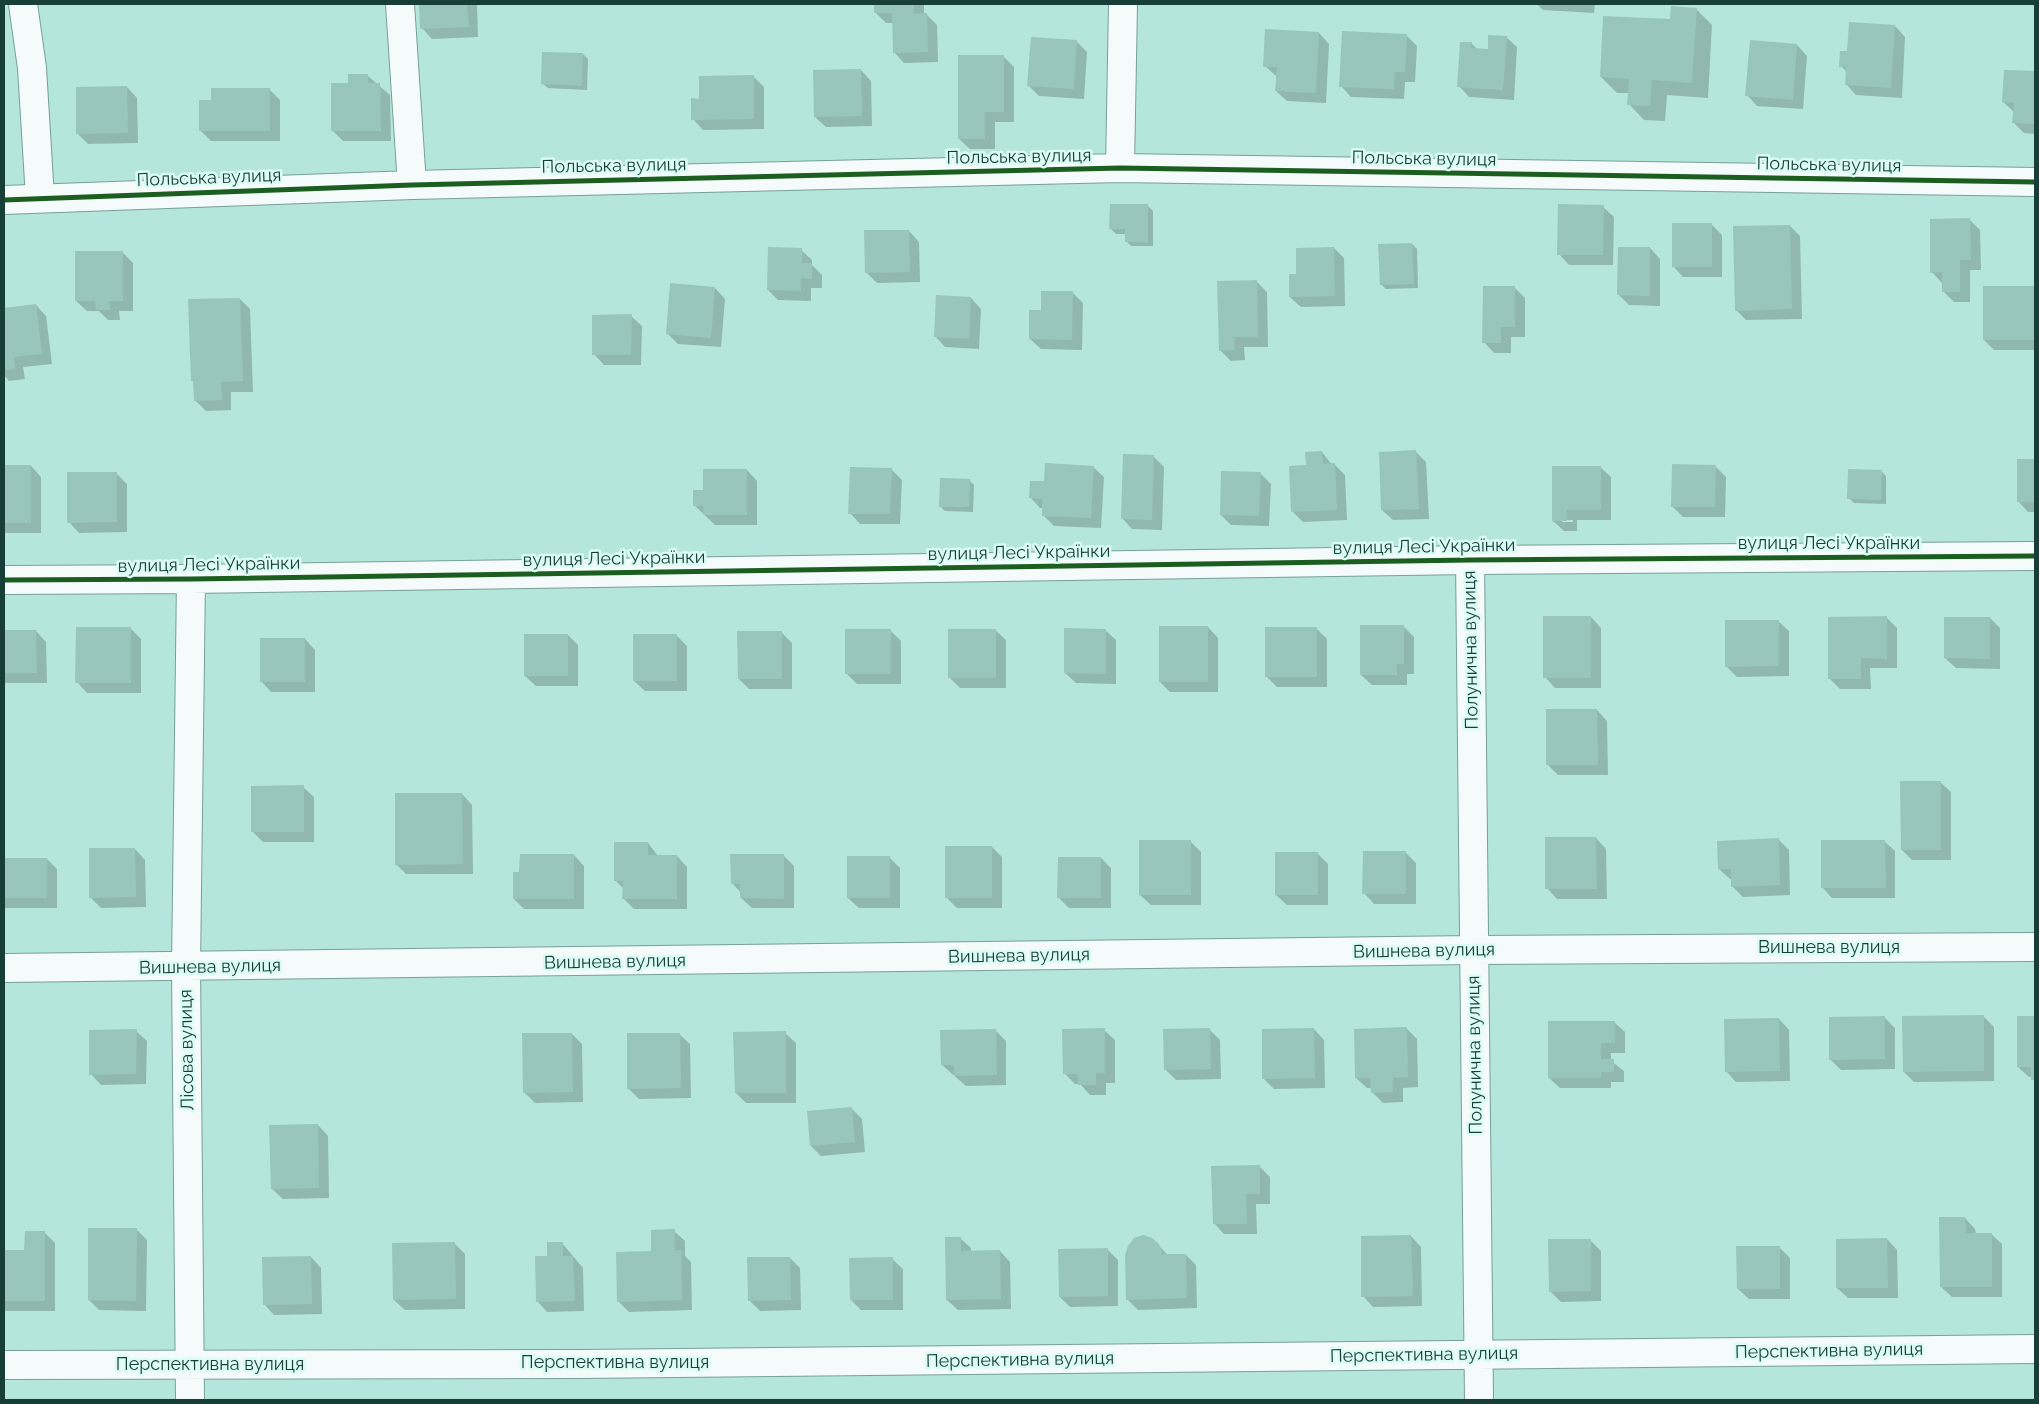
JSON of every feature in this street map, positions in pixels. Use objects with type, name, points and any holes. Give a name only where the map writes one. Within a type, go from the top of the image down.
[{"type":"street","points":[[23,4],[32,68],[40,198]]},
{"type":"street","points":[[400,4],[412,185]]},
{"type":"street","points":[[1120,168],[1123,4]]},
{"type":"street","name":"Польська вулиця","points":[[4,200],[412,185],[1120,168],[2035,182]]},
{"type":"street","name":"вулиця Лесі Українки","points":[[4,580],[191,579],[1470,560],[2035,556]]},
{"type":"street","name":"Полунична вулиця","points":[[1470,560],[1479,1400]]},
{"type":"street","name":"Лісова вулиця","points":[[190,1400],[186,967],[191,579]]},
{"type":"street","name":"Вишнева вулиця","points":[[4,968],[1474,950],[2035,947]]},
{"type":"street","name":"Перспективна вулиця","points":[[4,1365],[590,1364],[2035,1348]]},
{"type":"building","points":[[419,4],[467,4],[469,27],[420,29]]},
{"type":"building","points":[[874,4],[914,4],[914,14],[927,13],[928,52],[893,53],[892,13],[874,13]]},
{"type":"building","points":[[1671,6],[1697,8],[1692,83],[1652,80],[1650,106],[1627,105],[1629,79],[1600,77],[1603,16],[1670,19]]},
{"type":"building","points":[[1849,22],[1895,25],[1891,88],[1845,85],[1846,67],[1839,67],[1840,51],[1847,51]]},
{"type":"building","points":[[1265,29],[1319,32],[1316,93],[1275,91],[1277,67],[1263,67]]},
{"type":"building","points":[[1342,31],[1407,34],[1405,72],[1395,72],[1394,89],[1339,87]]},
{"type":"building","points":[[1488,35],[1507,36],[1503,90],[1457,87],[1460,42],[1472,42],[1471,48],[1488,49]]},
{"type":"building","points":[[1031,37],[1077,40],[1074,89],[1027,86]]},
{"type":"building","points":[[1750,40],[1797,44],[1793,100],[1745,96]]},
{"type":"building","points":[[542,52],[583,53],[582,86],[541,84]]},
{"type":"building","points":[[958,55],[1004,55],[1004,112],[985,112],[985,139],[958,139]]},
{"type":"building","points":[[861,69],[862,116],[814,117],[813,70]]},
{"type":"building","points":[[2004,70],[2035,71],[2035,124],[2012,123],[2014,103],[2002,102]]},
{"type":"building","points":[[348,74],[368,74],[368,83],[380,83],[381,131],[331,131],[331,83],[348,83]]},
{"type":"building","points":[[754,75],[754,119],[691,120],[691,98],[699,99],[699,76]]},
{"type":"building","points":[[127,86],[128,133],[76,134],[76,87]]},
{"type":"building","points":[[211,88],[270,88],[270,131],[199,131],[199,100],[211,100]]},
{"type":"building","points":[[1110,204],[1148,204],[1148,242],[1125,242],[1125,229],[1109,229]]},
{"type":"building","points":[[1558,204],[1604,205],[1603,255],[1557,255]]},
{"type":"building","points":[[1970,218],[1971,260],[1960,260],[1960,292],[1942,292],[1942,272],[1930,273],[1930,219]]},
{"type":"building","points":[[1672,223],[1712,223],[1712,267],[1672,267]]},
{"type":"building","points":[[1790,225],[1792,309],[1735,311],[1733,226]]},
{"type":"building","points":[[864,230],[909,230],[910,272],[865,273]]},
{"type":"building","points":[[1412,243],[1414,284],[1380,285],[1378,244]]},
{"type":"building","points":[[768,247],[802,248],[802,263],[812,263],[812,279],[801,278],[801,291],[767,290]]},
{"type":"building","points":[[1334,247],[1335,296],[1289,297],[1289,274],[1296,274],[1296,248]]},
{"type":"building","points":[[1618,247],[1650,247],[1650,296],[1617,295]]},
{"type":"building","points":[[75,251],[123,251],[123,301],[109,301],[110,310],[96,310],[95,301],[75,301]]},
{"type":"building","points":[[1257,280],[1258,337],[1234,337],[1235,350],[1219,351],[1217,281]]},
{"type":"building","points":[[670,283],[715,287],[711,338],[666,334]]},
{"type":"building","points":[[1483,286],[1515,286],[1515,327],[1501,327],[1501,343],[1482,343]]},
{"type":"building","points":[[1983,286],[2035,286],[2035,340],[1983,340]]},
{"type":"building","points":[[1041,291],[1073,291],[1072,340],[1029,339],[1029,310],[1041,310]]},
{"type":"building","points":[[936,295],[971,297],[969,339],[934,337]]},
{"type":"building","points":[[240,298],[243,381],[221,382],[222,400],[194,401],[193,381],[191,381],[188,299]]},
{"type":"building","points":[[36,304],[42,354],[14,357],[15,369],[4,370],[4,308]]},
{"type":"building","points":[[632,314],[631,355],[592,355],[592,315]]},
{"type":"building","points":[[1416,450],[1419,509],[1381,510],[1379,452]]},
{"type":"building","points":[[1322,451],[1323,464],[1335,463],[1337,510],[1291,512],[1289,466],[1306,465],[1305,452]]},
{"type":"building","points":[[1123,454],[1154,455],[1152,520],[1121,519]]},
{"type":"building","points":[[2017,459],[2035,459],[2035,502],[2017,502]]},
{"type":"building","points":[[1045,463],[1094,466],[1091,518],[1042,516],[1042,499],[1029,498],[1030,481],[1044,481]]},
{"type":"building","points":[[1672,464],[1716,465],[1715,507],[1671,507]]},
{"type":"building","points":[[4,465],[31,465],[31,523],[4,523]]},
{"type":"building","points":[[1552,466],[1601,466],[1601,510],[1567,510],[1567,521],[1552,521]]},
{"type":"building","points":[[850,467],[892,468],[890,514],[848,514]]},
{"type":"building","points":[[703,469],[747,469],[747,515],[703,515],[703,506],[693,506],[693,490],[703,490]]},
{"type":"building","points":[[1848,469],[1882,470],[1881,500],[1847,499]]},
{"type":"building","points":[[1221,471],[1261,472],[1259,516],[1220,515]]},
{"type":"building","points":[[67,472],[117,472],[117,522],[67,523]]},
{"type":"building","points":[[940,478],[970,479],[969,507],[939,507]]},
{"type":"building","points":[[1543,616],[1591,616],[1591,678],[1543,678]]},
{"type":"building","points":[[1887,616],[1887,659],[1861,658],[1861,679],[1828,679],[1828,617]]},
{"type":"building","points":[[1944,617],[1990,617],[1990,659],[1944,658]]},
{"type":"building","points":[[1725,620],[1779,620],[1779,666],[1725,667]]},
{"type":"building","points":[[1360,625],[1404,625],[1404,664],[1397,664],[1397,675],[1360,675]]},
{"type":"building","points":[[1159,626],[1208,626],[1208,682],[1159,682]]},
{"type":"building","points":[[76,627],[131,627],[131,683],[75,683]]},
{"type":"building","points":[[1265,627],[1317,627],[1317,677],[1265,677]]},
{"type":"building","points":[[1064,628],[1106,629],[1106,674],[1064,673]]},
{"type":"building","points":[[845,629],[891,629],[891,674],[845,674]]},
{"type":"building","points":[[948,629],[996,629],[996,678],[948,678]]},
{"type":"building","points":[[4,630],[36,630],[37,673],[4,673]]},
{"type":"building","points":[[737,631],[782,631],[782,679],[738,679]]},
{"type":"building","points":[[524,634],[568,634],[568,676],[524,676]]},
{"type":"building","points":[[633,634],[677,634],[677,681],[633,681]]},
{"type":"building","points":[[260,638],[305,638],[305,682],[260,682]]},
{"type":"building","points":[[1546,709],[1597,709],[1598,765],[1546,765]]},
{"type":"building","points":[[1900,781],[1941,781],[1941,850],[1901,850]]},
{"type":"building","points":[[304,785],[304,832],[251,832],[251,786]]},
{"type":"building","points":[[395,793],[462,793],[463,864],[395,865]]},
{"type":"building","points":[[1545,837],[1596,837],[1597,889],[1545,889]]},
{"type":"building","points":[[1779,838],[1780,885],[1731,887],[1731,869],[1718,869],[1717,841]]},
{"type":"building","points":[[1139,840],[1191,840],[1191,895],[1139,895]]},
{"type":"building","points":[[1821,840],[1885,840],[1886,888],[1821,888]]},
{"type":"building","points":[[614,842],[648,842],[648,855],[677,855],[677,899],[622,899],[623,881],[614,881]]},
{"type":"building","points":[[945,846],[992,846],[992,898],[945,898]]},
{"type":"building","points":[[89,848],[135,848],[136,897],[89,898]]},
{"type":"building","points":[[1363,851],[1406,851],[1406,894],[1362,894]]},
{"type":"building","points":[[1275,852],[1318,852],[1318,895],[1275,895]]},
{"type":"building","points":[[520,854],[574,854],[574,899],[513,899],[513,872],[519,872]]},
{"type":"building","points":[[730,854],[784,854],[784,899],[740,898],[740,884],[731,884]]},
{"type":"building","points":[[847,856],[890,856],[890,898],[847,898]]},
{"type":"building","points":[[1058,857],[1101,857],[1101,898],[1057,898]]},
{"type":"building","points":[[4,858],[47,858],[47,898],[4,898]]},
{"type":"building","points":[[1984,1015],[1984,1071],[1903,1072],[1902,1016]]},
{"type":"building","points":[[1885,1016],[1885,1059],[1829,1060],[1829,1017]]},
{"type":"building","points":[[2017,1016],[2035,1016],[2035,1080],[2031,1080],[2031,1067],[2017,1067]]},
{"type":"building","points":[[1779,1018],[1780,1071],[1725,1072],[1724,1019]]},
{"type":"building","points":[[1548,1021],[1615,1021],[1615,1043],[1601,1043],[1601,1059],[1614,1059],[1614,1072],[1601,1072],[1601,1078],[1548,1078]]},
{"type":"building","points":[[1407,1027],[1408,1077],[1393,1078],[1393,1092],[1371,1093],[1370,1078],[1355,1078],[1354,1029]]},
{"type":"building","points":[[1105,1028],[1105,1073],[1096,1073],[1096,1085],[1078,1085],[1078,1074],[1063,1074],[1062,1029]]},
{"type":"building","points":[[1210,1028],[1211,1069],[1164,1070],[1163,1029]]},
{"type":"building","points":[[1314,1028],[1315,1078],[1262,1079],[1262,1029]]},
{"type":"building","points":[[137,1029],[136,1074],[89,1075],[89,1030]]},
{"type":"building","points":[[996,1029],[997,1075],[954,1076],[954,1065],[941,1065],[940,1030]]},
{"type":"building","points":[[786,1031],[786,1093],[735,1093],[733,1032]]},
{"type":"building","points":[[522,1033],[572,1033],[573,1092],[523,1093]]},
{"type":"building","points":[[627,1033],[680,1033],[681,1088],[627,1089]]},
{"type":"building","points":[[852,1107],[855,1142],[810,1146],[807,1111]]},
{"type":"building","points":[[318,1124],[319,1188],[271,1189],[269,1125]]},
{"type":"building","points":[[1260,1165],[1260,1194],[1246,1194],[1247,1224],[1213,1224],[1211,1166]]},
{"type":"building","points":[[1939,1217],[1965,1217],[1966,1233],[1992,1233],[1992,1287],[1940,1287]]},
{"type":"building","points":[[88,1228],[137,1228],[136,1301],[88,1300]]},
{"type":"building","points":[[675,1229],[675,1250],[681,1250],[682,1300],[617,1302],[616,1252],[651,1251],[651,1230]]},
{"type":"building","points":[[25,1231],[45,1231],[45,1301],[4,1301],[4,1250],[24,1250]]},
{"type":"building","points":[[1143,1235],[1152,1238],[1159,1244],[1162,1254],[1186,1254],[1187,1298],[1126,1300],[1125,1255],[1128,1246],[1134,1238]]},
{"type":"building","points":[[1411,1235],[1413,1296],[1361,1297],[1361,1236]]},
{"type":"building","points":[[945,1237],[961,1237],[961,1251],[1000,1250],[1001,1299],[946,1300]]},
{"type":"building","points":[[1887,1238],[1888,1288],[1836,1288],[1836,1239]]},
{"type":"building","points":[[1548,1239],[1591,1239],[1591,1291],[1549,1292]]},
{"type":"building","points":[[455,1242],[456,1299],[393,1300],[392,1243]]},
{"type":"building","points":[[547,1242],[563,1242],[563,1256],[573,1256],[575,1301],[536,1302],[535,1256],[547,1256]]},
{"type":"building","points":[[1736,1246],[1780,1246],[1780,1289],[1737,1289]]},
{"type":"building","points":[[1108,1248],[1108,1296],[1059,1297],[1058,1249]]},
{"type":"building","points":[[311,1256],[312,1304],[263,1305],[262,1257]]},
{"type":"building","points":[[747,1257],[790,1257],[791,1300],[748,1301]]},
{"type":"building","points":[[893,1257],[893,1300],[850,1300],[849,1258]]},
{"type":"cycle path","points":[[4,200],[412,185],[1120,168],[2035,182]]},
{"type":"cycle path","points":[[4,580],[191,579],[1470,560],[2035,556]]}]
